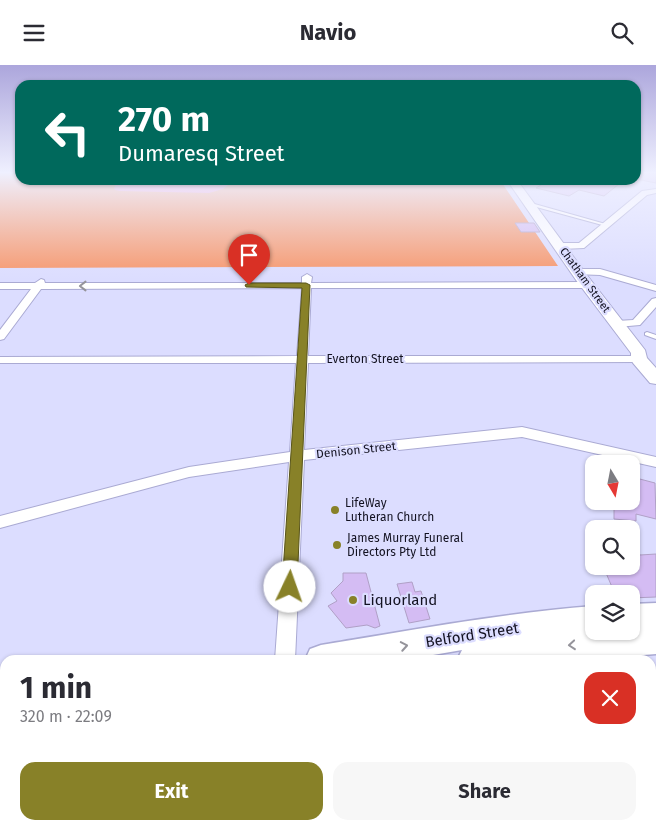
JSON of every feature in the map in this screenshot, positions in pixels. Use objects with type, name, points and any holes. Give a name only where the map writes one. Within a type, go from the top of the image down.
[{"type":"main road","points":[[640,618],[656,617]]},
{"type":"main road","name":"Belford Street","points":[[351,655],[502,629],[585,621]]},
{"type":"main road","name":"Belford Street","points":[[545,654],[656,640]]},
{"type":"street","name":"Chatham Street","points":[[533,209],[582,278],[639,353],[639,359],[656,379]]},
{"type":"street","points":[[561,247],[581,246],[626,209]]},
{"type":"street","points":[[0,286],[37,287],[173,282],[582,278],[600,272],[656,288]]},
{"type":"street","points":[[0,277],[173,282]]},
{"type":"street","points":[[0,337],[44,277]]},
{"type":"street","points":[[286,655],[306,281]]},
{"type":"street","points":[[614,321],[636,323],[656,301]]},
{"type":"street","name":"Everton Street","points":[[0,360],[639,359]]},
{"type":"street","name":"Denison Street","points":[[0,522],[189,472],[297,456],[522,431],[656,462]]},
{"type":"lane","points":[[547,209],[607,225]]},
{"type":"lane","points":[[647,334],[656,337]]},
{"type":"shaded area","points":[[0,209],[519,209],[558,266],[0,268]]},
{"type":"building","points":[[515,223],[534,223],[540,232],[521,232]]},
{"type":"building","points":[[640,479],[655,483],[656,519],[636,514],[636,520],[614,519],[614,510],[640,510]]},
{"type":"building","points":[[656,554],[656,597],[640,598],[640,585],[611,585],[607,575],[640,575],[640,555]]},
{"type":"building","name":"Liquorland","points":[[343,573],[366,573],[380,626],[375,628],[367,625],[346,628],[328,606],[337,601],[331,593],[343,581]]},
{"type":"building","points":[[412,582],[415,592],[421,591],[430,619],[409,623],[397,584]]},
{"type":"place","name":"LifeWay Lutheran Church","points":[[335,510]]},
{"type":"place","name":"James Murray Funeral Directors Pty Ltd","points":[[337,545]]},
{"type":"place","name":"Liquorland","points":[[353,600]]},
{"type":"route","points":[[249,285],[306,285],[290,587]]}]
